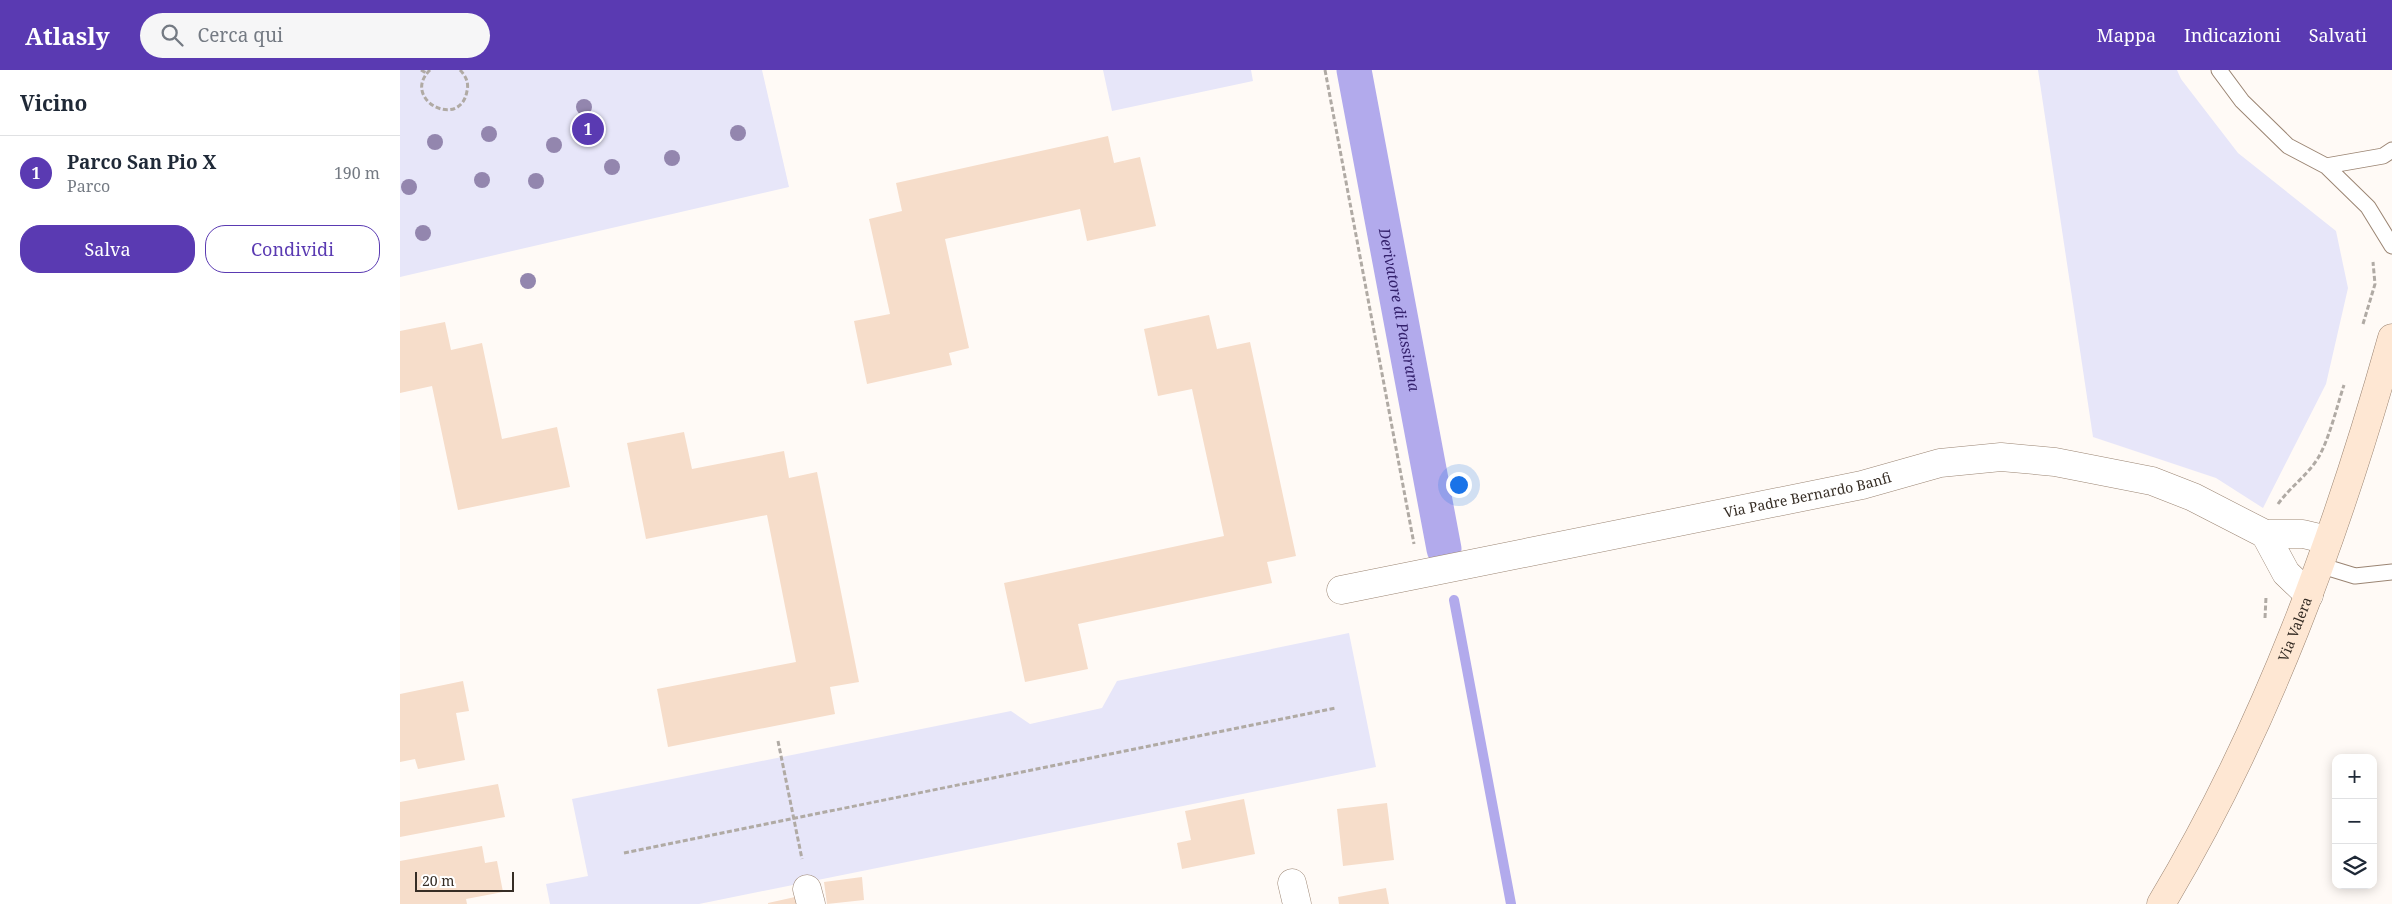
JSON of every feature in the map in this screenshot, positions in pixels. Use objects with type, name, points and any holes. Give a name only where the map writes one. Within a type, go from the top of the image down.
[{"type":"street","name":"Via Valera","points":[[2161,904],[2182,868],[2240,755],[2308,594],[2354,465],[2392,338]]},
{"type":"street","name":"Via Padre Bernardo Banfi","points":[[1342,590],[1419,572],[1853,487],[1940,463],[2001,457],[2055,462],[2152,482],[2193,497],[2266,534],[2303,534],[2324,553]]},
{"type":"street","points":[[2266,534],[2286,573],[2308,594]]},
{"type":"lane","points":[[2219,70],[2242,101],[2288,146],[2326,166],[2368,207],[2392,246]]},
{"type":"lane","points":[[2326,166],[2383,156],[2392,150]]},
{"type":"lane","points":[[2324,553],[2355,576],[2392,572]]},
{"type":"path","points":[[421,70],[426,73]]},
{"type":"path","points":[[430,70],[426,73],[422,88],[424,96],[434,107],[449,110],[462,103],[466,96],[467,81],[460,70]]},
{"type":"path","points":[[1325,70],[1419,572]]},
{"type":"path","points":[[2362,326],[2375,284],[2372,255]]},
{"type":"path","points":[[2266,534],[2275,509],[2287,491],[2304,477],[2319,456],[2346,378]]},
{"type":"path","points":[[2265,591],[2265,619]]},
{"type":"path","points":[[624,853],[1336,708]]},
{"type":"path","points":[[778,740],[809,896]]},
{"type":"shaded area","points":[[400,70],[762,70],[789,187],[400,277]]},
{"type":"shaded area","points":[[1103,70],[1251,70],[1253,81],[1112,111]]},
{"type":"shaded area","points":[[2038,70],[2177,70],[2181,79],[2238,153],[2336,231],[2348,288],[2326,384],[2263,508],[2216,478],[2093,437]]},
{"type":"shaded area","points":[[1349,633],[1376,767],[699,904],[550,904],[546,884],[588,876],[572,799],[1011,711],[1030,724],[1102,708],[1117,681]]},
{"type":"building","points":[[1108,136],[1114,163],[1140,157],[1156,226],[1087,241],[1080,209],[945,239],[969,348],[949,353],[952,365],[867,384],[854,321],[890,314],[869,219],[902,211],[896,183]]},
{"type":"building","points":[[1209,315],[1217,349],[1250,342],[1296,556],[1267,562],[1272,583],[1078,624],[1088,669],[1025,682],[1004,583],[1224,536],[1192,389],[1158,396],[1144,329]]},
{"type":"building","points":[[445,322],[451,350],[482,343],[502,439],[557,427],[570,487],[458,510],[432,386],[400,393],[400,331]]},
{"type":"building","points":[[684,432],[692,469],[784,451],[789,478],[817,472],[859,682],[830,687],[835,714],[668,747],[657,689],[796,662],[767,515],[646,539],[627,443]]},
{"type":"building","points":[[463,681],[469,711],[456,713],[465,760],[418,769],[415,759],[400,762],[400,694]]},
{"type":"building","points":[[498,784],[505,817],[400,837],[400,802]]},
{"type":"building","points":[[1244,799],[1255,854],[1182,869],[1177,843],[1191,840],[1185,811]]},
{"type":"building","points":[[1387,803],[1394,860],[1343,866],[1337,809]]},
{"type":"building","points":[[482,846],[485,863],[497,861],[503,892],[466,899],[467,904],[400,904],[400,861]]},
{"type":"building","points":[[862,877],[864,900],[827,904],[824,882]]},
{"type":"building","points":[[1386,888],[1389,904],[1339,904],[1338,897]]},
{"type":"building","points":[[795,897],[797,904],[768,904],[768,903]]},
{"type":"waterway","name":"Derivatore di Passirana","points":[[1354,70],[1444,549]]},
{"type":"waterway","points":[[1454,600],[1511,904]]},
{"type":"place","name":"Parco San Pio X","points":[[588,129]]}]
